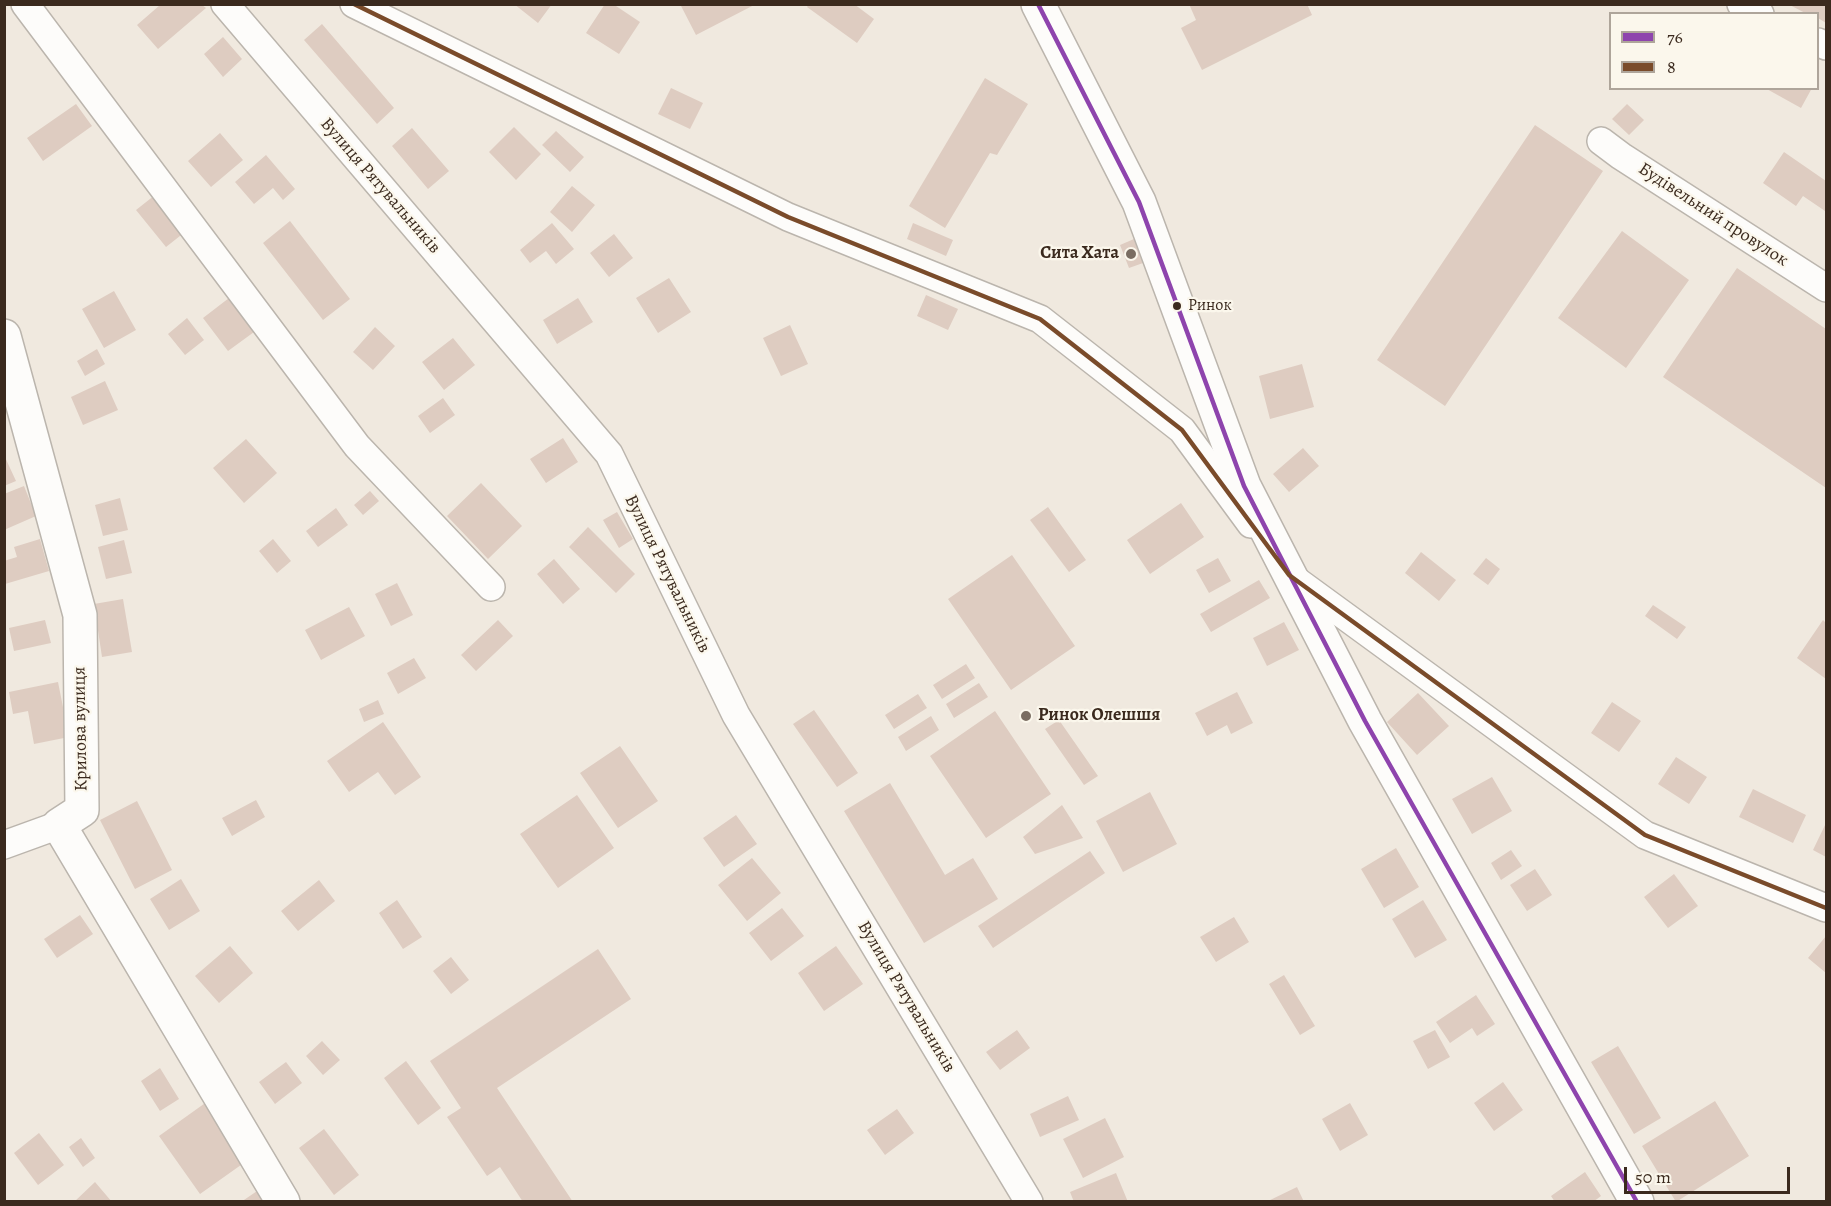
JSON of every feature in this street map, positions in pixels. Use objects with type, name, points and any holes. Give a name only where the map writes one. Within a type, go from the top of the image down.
[{"type":"street","points":[[25,4],[357,446],[491,587]]},
{"type":"street","name":"Вулиця Рятувальників","points":[[225,4],[609,454],[736,716],[1029,1202]]},
{"type":"street","points":[[354,4],[788,217],[1041,319],[1182,430],[1289,575],[1645,835],[1827,908]]},
{"type":"street","points":[[1038,4],[1139,202],[1244,486],[1365,721],[1637,1202]]},
{"type":"street","points":[[1741,4],[1756,12]]},
{"type":"street","name":"Будівельний провулок","points":[[1601,141],[1827,288]]},
{"type":"street","name":"Крилова вулиця","points":[[4,336],[80,615],[82,810],[59,825]]},
{"type":"street","points":[[4,845],[59,825],[283,1202]]},
{"type":"building","points":[[514,4],[552,4],[538,23]]},
{"type":"building","points":[[605,4],[613,4],[640,22],[619,54],[586,33]]},
{"type":"building","points":[[680,4],[756,4],[696,35]]},
{"type":"building","points":[[809,4],[854,4],[874,19],[857,43],[807,7]]},
{"type":"building","points":[[1189,4],[1307,4],[1312,15],[1202,70],[1181,28],[1196,20]]},
{"type":"building","points":[[1788,4],[1826,4],[1826,23],[1819,19],[1819,12],[1803,12]]},
{"type":"building","points":[[160,5],[202,5],[206,8],[158,49],[137,25]]},
{"type":"building","points":[[322,24],[394,108],[377,124],[304,40]]},
{"type":"building","points":[[223,37],[242,59],[223,77],[204,54]]},
{"type":"building","points":[[985,78],[1028,104],[997,155],[990,153],[945,228],[909,206]]},
{"type":"building","points":[[671,88],[703,103],[690,129],[658,114]]},
{"type":"building","points":[[1769,90],[1811,90],[1801,108]]},
{"type":"building","points":[[76,104],[92,126],[43,161],[27,138]]},
{"type":"building","points":[[1627,104],[1644,120],[1629,135],[1612,119]]},
{"type":"building","points":[[1535,125],[1603,171],[1445,406],[1377,360]]},
{"type":"building","points":[[514,127],[541,154],[516,180],[489,152]]},
{"type":"building","points":[[412,128],[449,171],[428,189],[392,146]]},
{"type":"building","points":[[556,131],[584,157],[570,172],[542,145]]},
{"type":"building","points":[[220,133],[243,160],[211,187],[188,161]]},
{"type":"building","points":[[1784,152],[1826,181],[1825,211],[1803,196],[1796,206],[1763,183]]},
{"type":"building","points":[[266,155],[295,189],[283,200],[273,188],[254,204],[235,182]]},
{"type":"building","points":[[572,186],[595,205],[572,232],[550,212]]},
{"type":"building","points":[[155,195],[185,232],[166,247],[136,210]]},
{"type":"building","points":[[290,221],[350,299],[323,320],[263,243]]},
{"type":"building","points":[[552,223],[574,249],[556,264],[546,251],[530,263],[520,250]]},
{"type":"building","points":[[913,223],[953,240],[946,256],[907,239]]},
{"type":"building","points":[[1622,231],[1689,280],[1626,368],[1558,318]]},
{"type":"building","points":[[614,234],[633,258],[609,277],[590,253]]},
{"type":"building","name":"Сита Хата","points":[[1134,239],[1143,263],[1129,268],[1120,245]]},
{"type":"building","points":[[1737,268],[1826,329],[1826,488],[1663,377]]},
{"type":"building","points":[[669,278],[691,312],[658,333],[636,298]]},
{"type":"building","points":[[114,291],[136,330],[104,348],[82,309]]},
{"type":"building","points":[[926,295],[958,309],[948,330],[917,316]]},
{"type":"building","points":[[229,298],[254,332],[228,351],[203,318]]},
{"type":"building","points":[[578,298],[593,322],[557,344],[543,320]]},
{"type":"building","points":[[187,318],[204,340],[185,355],[168,334]]},
{"type":"building","points":[[790,325],[808,364],[781,376],[763,338]]},
{"type":"building","points":[[375,327],[395,346],[373,370],[353,352]]},
{"type":"building","points":[[453,338],[475,365],[444,390],[422,362]]},
{"type":"building","points":[[97,349],[105,364],[85,376],[77,361]]},
{"type":"building","points":[[1302,364],[1314,407],[1270,419],[1259,376]]},
{"type":"building","points":[[105,381],[118,410],[83,425],[71,397]]},
{"type":"building","points":[[443,398],[455,415],[430,433],[418,416]]},
{"type":"building","points":[[563,438],[578,462],[546,483],[530,459]]},
{"type":"building","points":[[246,439],[277,473],[244,503],[213,468]]},
{"type":"building","points":[[1303,448],[1319,466],[1289,492],[1273,474]]},
{"type":"building","points":[[4,455],[16,481],[4,486]]},
{"type":"building","points":[[481,483],[522,526],[488,559],[447,516]]},
{"type":"building","points":[[24,486],[36,516],[4,530],[4,494]]},
{"type":"building","points":[[370,491],[379,501],[363,515],[354,505]]},
{"type":"building","points":[[120,498],[128,530],[103,536],[95,505]]},
{"type":"building","points":[[1181,503],[1204,537],[1150,574],[1127,540]]},
{"type":"building","points":[[1048,507],[1086,560],[1069,572],[1030,520]]},
{"type":"building","points":[[336,508],[348,525],[318,547],[306,531]]},
{"type":"building","points":[[617,512],[633,539],[619,548],[603,520]]},
{"type":"building","points":[[588,527],[635,574],[616,593],[569,547]]},
{"type":"building","points":[[40,539],[49,571],[5,584],[4,561],[17,557],[14,547]]},
{"type":"building","points":[[273,539],[291,561],[277,573],[259,551]]},
{"type":"building","points":[[124,540],[132,573],[106,579],[98,547]]},
{"type":"building","points":[[1421,552],[1456,580],[1439,601],[1405,573]]},
{"type":"building","points":[[1012,555],[1075,646],[1011,690],[948,599]]},
{"type":"building","points":[[1218,558],[1231,581],[1209,593],[1196,570]]},
{"type":"building","points":[[1486,558],[1500,569],[1488,585],[1473,574]]},
{"type":"building","points":[[554,559],[580,589],[563,604],[537,574]]},
{"type":"building","points":[[1259,580],[1270,598],[1211,632],[1200,614]]},
{"type":"building","points":[[397,583],[413,615],[391,626],[375,594]]},
{"type":"building","points":[[123,599],[132,652],[102,657],[94,604]]},
{"type":"building","points":[[1653,605],[1686,627],[1677,639],[1645,616]]},
{"type":"building","points":[[349,607],[365,636],[321,660],[305,630]]},
{"type":"building","points":[[45,620],[51,643],[14,651],[9,628]]},
{"type":"building","points":[[498,620],[513,636],[476,671],[461,655]]},
{"type":"building","points":[[1823,620],[1826,623],[1826,679],[1797,658]]},
{"type":"building","points":[[1284,622],[1299,650],[1267,666],[1253,638]]},
{"type":"building","points":[[414,658],[426,678],[398,694],[387,673]]},
{"type":"building","points":[[966,664],[975,678],[942,699],[933,685]]},
{"type":"building","points":[[58,682],[69,737],[34,744],[28,711],[13,714],[9,692]]},
{"type":"building","points":[[979,683],[988,697],[954,718],[946,704]]},
{"type":"building","points":[[1237,692],[1253,723],[1231,734],[1227,725],[1207,736],[1195,713]]},
{"type":"building","points":[[1418,693],[1449,726],[1417,755],[1387,722]]},
{"type":"building","points":[[918,694],[927,708],[894,729],[885,715]]},
{"type":"building","points":[[378,700],[384,714],[364,722],[359,709]]},
{"type":"building","points":[[1612,702],[1641,721],[1619,752],[1591,733]]},
{"type":"building","points":[[814,710],[858,773],[837,787],[793,724]]},
{"type":"building","points":[[995,711],[1051,794],[986,838],[930,756]]},
{"type":"building","points":[[931,716],[939,730],[906,751],[898,737]]},
{"type":"building","points":[[1059,720],[1098,776],[1084,785],[1045,729]]},
{"type":"building","points":[[383,722],[421,777],[395,795],[378,772],[349,792],[327,761]]},
{"type":"building","points":[[620,746],[658,801],[618,828],[580,773]]},
{"type":"building","points":[[1676,757],[1707,777],[1689,804],[1658,784]]},
{"type":"building","points":[[1492,777],[1512,811],[1472,834],[1452,799]]},
{"type":"building","points":[[890,783],[945,875],[973,858],[998,899],[924,943],[844,811]]},
{"type":"building","points":[[1753,789],[1806,815],[1793,843],[1739,817]]},
{"type":"building","points":[[1150,792],[1177,844],[1123,872],[1096,821]]},
{"type":"building","points":[[577,795],[614,848],[558,888],[520,834]]},
{"type":"building","points":[[256,800],[265,817],[232,836],[222,818]]},
{"type":"building","points":[[137,801],[172,870],[135,889],[100,820]]},
{"type":"building","points":[[1062,805],[1083,838],[1035,854],[1023,837]]},
{"type":"building","points":[[736,815],[757,844],[724,867],[703,838]]},
{"type":"building","points":[[1826,823],[1826,857],[1813,850]]},
{"type":"building","points":[[1396,848],[1419,887],[1384,908],[1361,869]]},
{"type":"building","points":[[1511,850],[1522,866],[1501,880],[1491,863]]},
{"type":"building","points":[[1090,851],[1105,873],[993,948],[978,926]]},
{"type":"building","points":[[752,858],[781,893],[747,921],[718,885]]},
{"type":"building","points":[[1535,869],[1552,895],[1527,911],[1510,885]]},
{"type":"building","points":[[1674,874],[1698,906],[1668,928],[1644,897]]},
{"type":"building","points":[[181,879],[200,911],[169,930],[150,899]]},
{"type":"building","points":[[319,880],[335,901],[298,931],[281,911]]},
{"type":"building","points":[[397,900],[422,937],[403,949],[379,913]]},
{"type":"building","points":[[1423,900],[1447,940],[1415,958],[1392,919]]},
{"type":"building","points":[[782,908],[804,936],[771,961],[749,933]]},
{"type":"building","points":[[80,915],[93,934],[57,958],[44,939]]},
{"type":"building","points":[[1234,917],[1249,942],[1216,962],[1200,937]]},
{"type":"building","points":[[1826,936],[1826,973],[1808,958]]},
{"type":"building","points":[[230,946],[253,973],[219,1003],[195,976]]},
{"type":"building","points":[[836,946],[863,984],[824,1011],[798,973]]},
{"type":"building","points":[[598,949],[631,999],[497,1088],[573,1202],[523,1202],[500,1167],[487,1176],[447,1117],[461,1108],[430,1061]]},
{"type":"building","points":[[451,957],[469,980],[451,994],[433,971]]},
{"type":"building","points":[[1284,975],[1315,1026],[1300,1035],[1269,984]]},
{"type":"building","points":[[1476,995],[1495,1024],[1477,1036],[1472,1028],[1450,1043],[1436,1022]]},
{"type":"building","points":[[1017,1030],[1030,1048],[1000,1070],[986,1052]]},
{"type":"building","points":[[1435,1030],[1450,1057],[1428,1069],[1413,1041]]},
{"type":"building","points":[[322,1041],[340,1060],[323,1075],[306,1056]]},
{"type":"building","points":[[1618,1046],[1661,1118],[1634,1134],[1591,1062]]},
{"type":"building","points":[[406,1061],[441,1108],[418,1125],[384,1078]]},
{"type":"building","points":[[286,1062],[302,1083],[275,1104],[259,1082]]},
{"type":"building","points":[[160,1068],[179,1099],[160,1111],[141,1081]]},
{"type":"building","points":[[1503,1082],[1523,1110],[1494,1131],[1474,1103]]},
{"type":"building","points":[[1068,1096],[1079,1120],[1040,1137],[1030,1114]]},
{"type":"building","points":[[208,1101],[248,1160],[200,1194],[159,1136]]},
{"type":"building","points":[[1715,1101],[1749,1156],[1676,1202],[1642,1146]]},
{"type":"building","points":[[1350,1103],[1368,1135],[1340,1151],[1322,1119]]},
{"type":"building","points":[[897,1109],[914,1133],[885,1155],[867,1130]]},
{"type":"building","points":[[1105,1118],[1124,1157],[1083,1178],[1063,1139]]},
{"type":"building","points":[[324,1129],[359,1175],[334,1195],[299,1148]]},
{"type":"building","points":[[39,1133],[64,1165],[38,1185],[14,1153]]},
{"type":"building","points":[[81,1138],[95,1158],[83,1167],[69,1147]]},
{"type":"building","points":[[1585,1172],[1601,1196],[1593,1202],[1555,1202],[1551,1196]]},
{"type":"building","points":[[1116,1173],[1128,1202],[1074,1202],[1070,1192]]},
{"type":"building","points":[[95,1182],[112,1202],[74,1202]]},
{"type":"building","points":[[1297,1187],[1304,1202],[1266,1202]]},
{"type":"building","points":[[260,1189],[268,1202],[241,1202]]},
{"type":"transit line","name":"8","points":[[354,4],[788,217],[1040,319],[1182,430],[1289,575],[1645,835],[1826,908]]},
{"type":"transit line","name":"76","points":[[1038,4],[1139,202],[1244,486],[1365,721],[1637,1202]]},
{"type":"place","name":"Сита Хата","points":[[1131,254]]},
{"type":"place","name":"Ринок","points":[[1177,306]]},
{"type":"place","name":"Ринок Олешшя","points":[[1026,716]]}]
